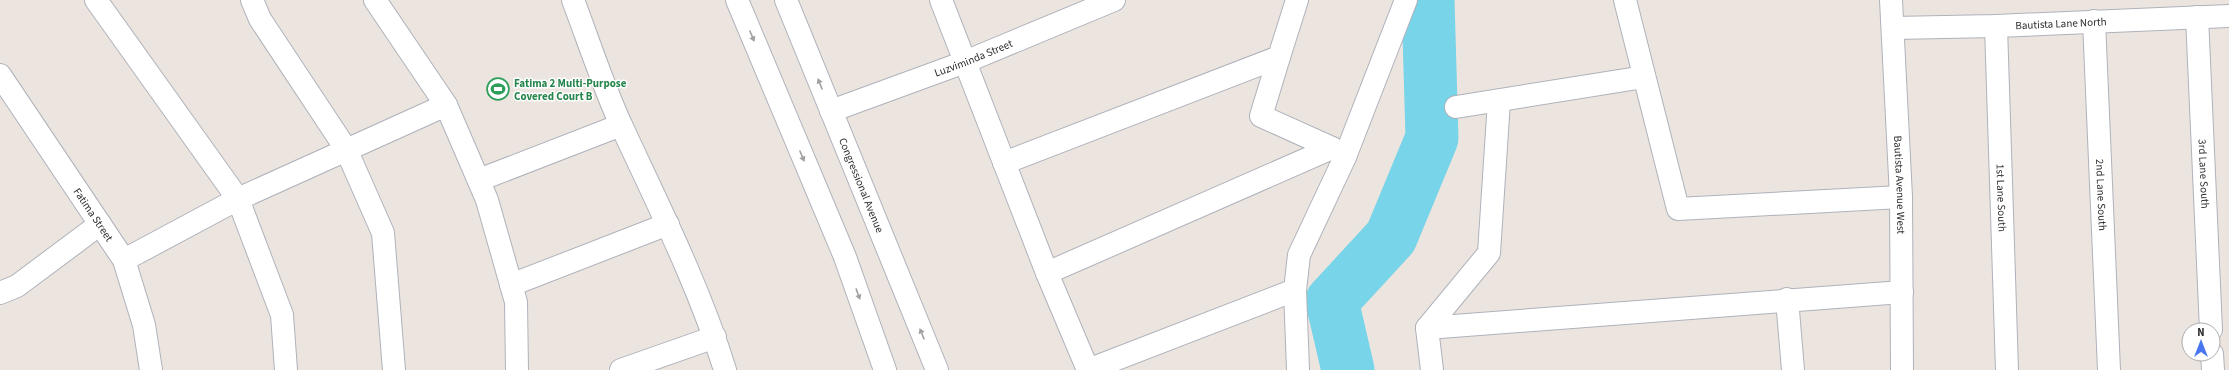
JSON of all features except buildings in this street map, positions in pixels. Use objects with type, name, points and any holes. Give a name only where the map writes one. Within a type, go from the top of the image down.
[{"type":"street","points":[[96,0],[238,198],[282,314],[286,370]]},
{"type":"street","points":[[252,0],[260,19],[346,149],[383,233],[394,370]]},
{"type":"street","points":[[375,0],[446,105],[487,200],[516,302],[517,370]]},
{"type":"street","points":[[573,0],[621,125],[668,224],[715,337],[725,370]]},
{"type":"street","points":[[737,0],[844,257],[885,370]]},
{"type":"street","name":"Congressional Avenue","points":[[786,0],[936,370]]},
{"type":"street","points":[[941,0],[1004,163],[1088,370],[1295,290]]},
{"type":"street","name":"Luzviminda Street","points":[[831,111],[965,62],[1114,0]]},
{"type":"street","points":[[1297,0],[1261,116],[1339,153]]},
{"type":"street","points":[[1298,370],[1295,290],[1299,255],[1339,153],[1406,0]]},
{"type":"street","points":[[1625,0],[1678,209],[1900,197]]},
{"type":"street","name":"Bautista Avenue West","points":[[1891,0],[1900,197],[1902,370]]},
{"type":"street","name":"Bautista Lane North","points":[[1893,28],[1996,26],[2229,16]]},
{"type":"street","name":"3rd Lane South","points":[[2197,17],[2211,322]]},
{"type":"street","name":"2nd Lane South","points":[[2094,21],[2109,370]]},
{"type":"street","name":"1st Lane South","points":[[1996,26],[2007,370]]},
{"type":"street","points":[[1004,163],[1279,57]]},
{"type":"street","name":"Fatima Street","points":[[0,76],[124,260],[144,325],[151,370]]},
{"type":"street","points":[[1456,107],[1644,77]]},
{"type":"street","points":[[1432,370],[1427,328],[1489,253],[1499,101]]},
{"type":"street","points":[[124,260],[238,198],[446,105]]},
{"type":"street","points":[[479,180],[621,125]]},
{"type":"street","points":[[1048,273],[1339,153]]},
{"type":"street","points":[[0,293],[22,283],[100,224]]},
{"type":"street","points":[[511,285],[668,224]]},
{"type":"street","points":[[1427,328],[1787,299],[1902,292]]},
{"type":"street","points":[[1787,299],[1793,370]]},
{"type":"street","points":[[621,370],[715,337]]},
{"type":"waterway","points":[[1348,370],[1332,301],[1391,237],[1432,138],[1428,0]]},
{"type":"place","name":"Fatima 2 Multi-Purpose Covered Court B","points":[[498,89]]}]
